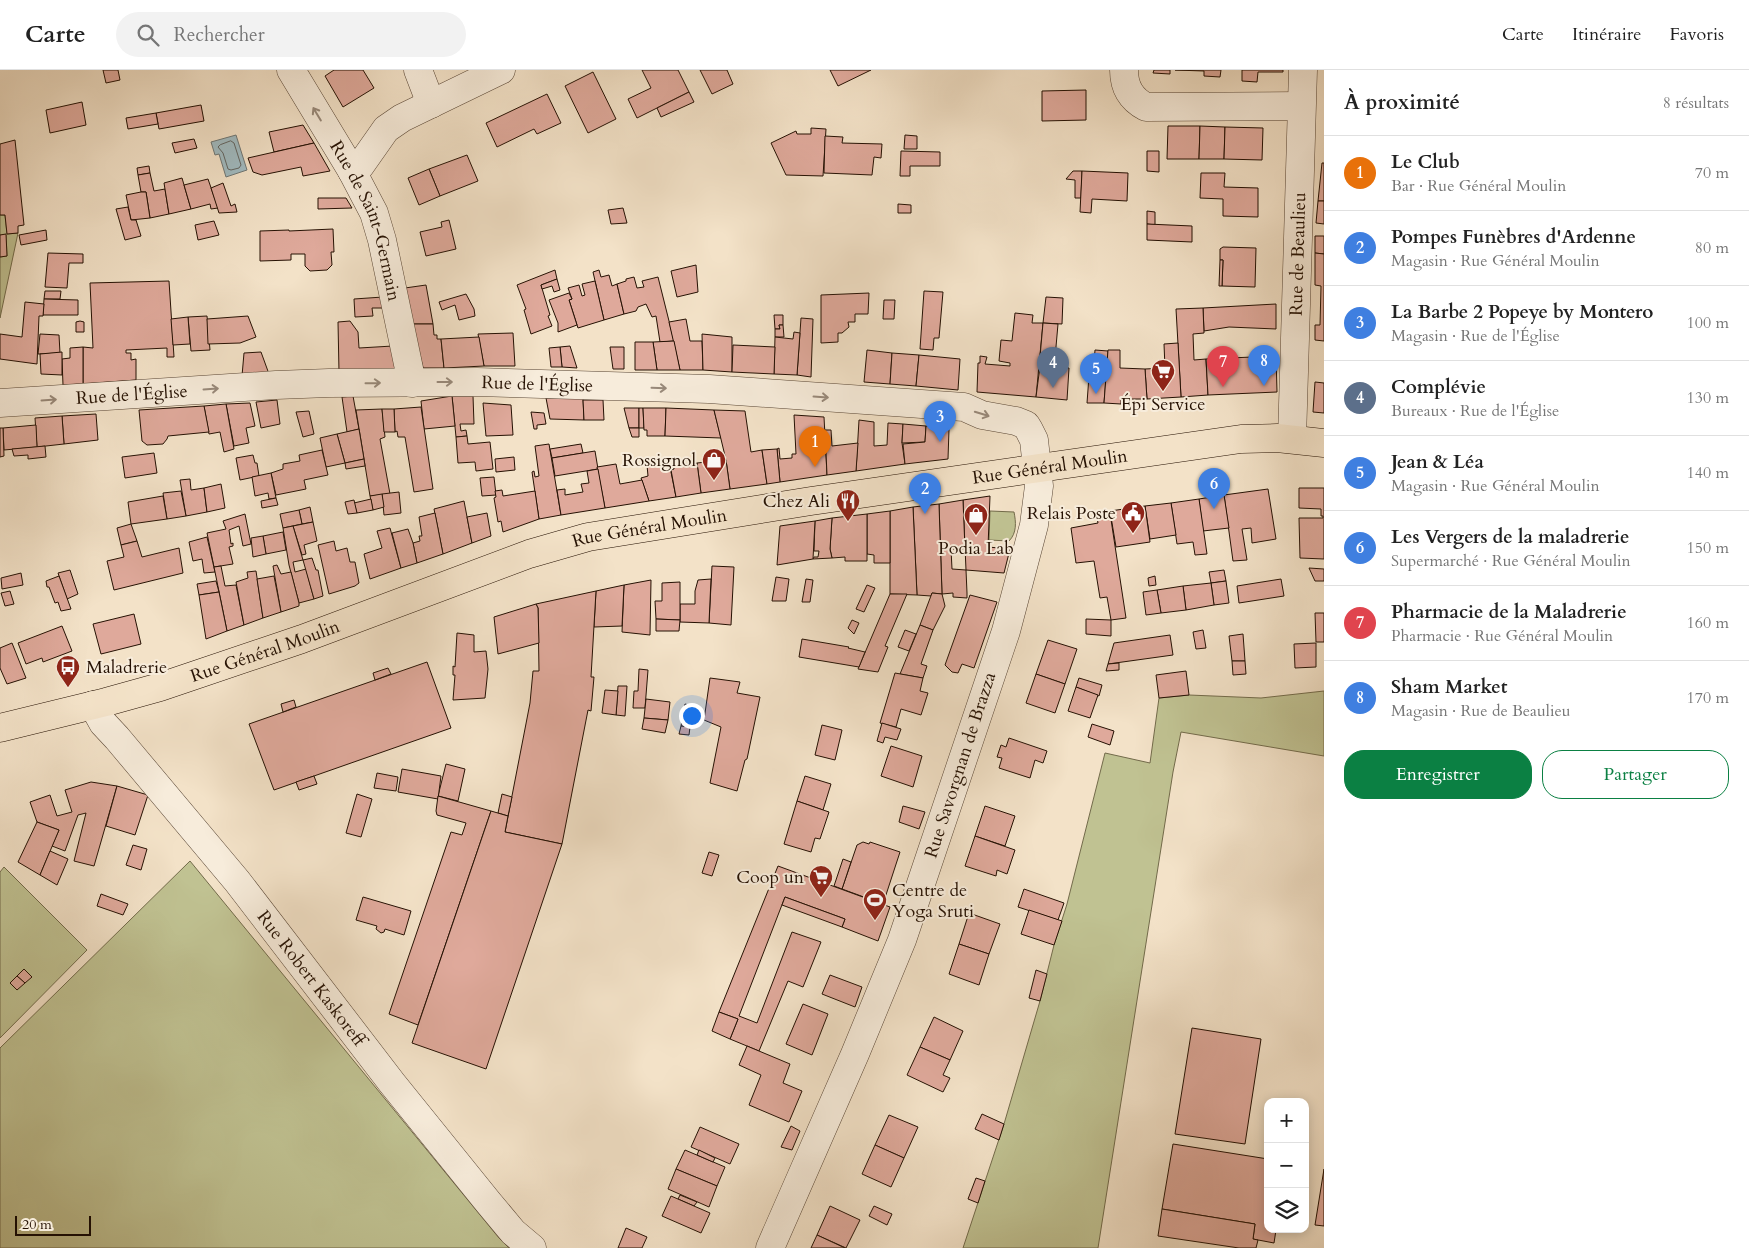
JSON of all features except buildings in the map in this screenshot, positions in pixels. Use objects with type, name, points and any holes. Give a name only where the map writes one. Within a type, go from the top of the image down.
[{"type":"main road","name":"Rue Général Moulin","points":[[0,728],[93,706],[160,687],[302,639],[529,554],[588,538],[811,501],[1241,439],[1292,439],[1324,442]]},
{"type":"street","name":"Rue de Saint-Germain","points":[[291,70],[352,171],[374,214],[382,240],[412,382]]},
{"type":"street","points":[[418,70],[431,104]]},
{"type":"street","points":[[352,171],[360,166],[386,129],[402,118],[501,70]]},
{"type":"street","points":[[1124,70],[1126,86],[1131,95],[1136,102],[1146,107],[1301,106]]},
{"type":"street","name":"Rue de Beaulieu","points":[[1292,439],[1302,70]]},
{"type":"street","name":"Rue de l'Église","points":[[0,403],[276,385],[412,382],[477,382],[709,389],[964,407],[982,415],[1016,421],[1026,426],[1034,440],[1037,468]]},
{"type":"street","name":"Rue Savorgnan de Brazza","points":[[770,1248],[855,1054],[902,940],[1006,631],[1034,525],[1039,486],[1037,468]]},
{"type":"street","name":"Rue Robert Kaskoreff","points":[[93,706],[102,724],[237,881],[392,1083],[488,1202],[513,1232],[532,1248]]},
{"type":"green space","points":[[0,215],[5,215],[7,234],[18,233],[0,318],[0,257],[7,256],[6,235],[0,235]]},
{"type":"green space","points":[[990,511],[1014,512],[1015,531],[1009,541],[989,540]]},
{"type":"green space","points":[[1324,691],[1324,756],[1181,732],[1173,772],[1098,1248],[963,1248],[1004,1124],[1040,1001],[1054,945],[1067,904],[1105,753],[1150,763],[1159,698],[1189,695],[1261,698]]},
{"type":"green space","points":[[190,861],[509,1248],[0,1248],[0,1048]]},
{"type":"green space","points":[[4,867],[87,950],[0,1038],[0,872]]},
{"type":"water","points":[[236,135],[247,170],[226,177],[219,154],[215,155],[211,142]]},
{"type":"place","name":"Sham Market","points":[[1264,386]]},
{"type":"place","name":"Pharmacie de la Maladrerie","points":[[1223,387]]},
{"type":"place","name":"Complévie","points":[[1053,388]]},
{"type":"place","name":"Épi Service","points":[[1163,392]]},
{"type":"place","name":"Jean & Léa","points":[[1096,394]]},
{"type":"place","name":"La Barbe 2 Popeye by Montero","points":[[940,442]]},
{"type":"place","name":"Le Club","points":[[815,467]]},
{"type":"place","name":"Rossignol","points":[[714,481]]},
{"type":"place","name":"Les Vergers de la maladrerie","points":[[1214,509]]},
{"type":"place","name":"Pompes Funèbres d'Ardenne","points":[[925,514]]},
{"type":"place","name":"Chez Ali","points":[[848,522]]},
{"type":"place","name":"Relais Poste","points":[[1133,534]]},
{"type":"place","name":"Podia Lab","points":[[976,536]]},
{"type":"place","name":"Maladrerie","points":[[68,688]]},
{"type":"place","name":"Coop un","points":[[821,898]]},
{"type":"place","name":"Centre de Yoga Sruti","points":[[875,921]]}]
